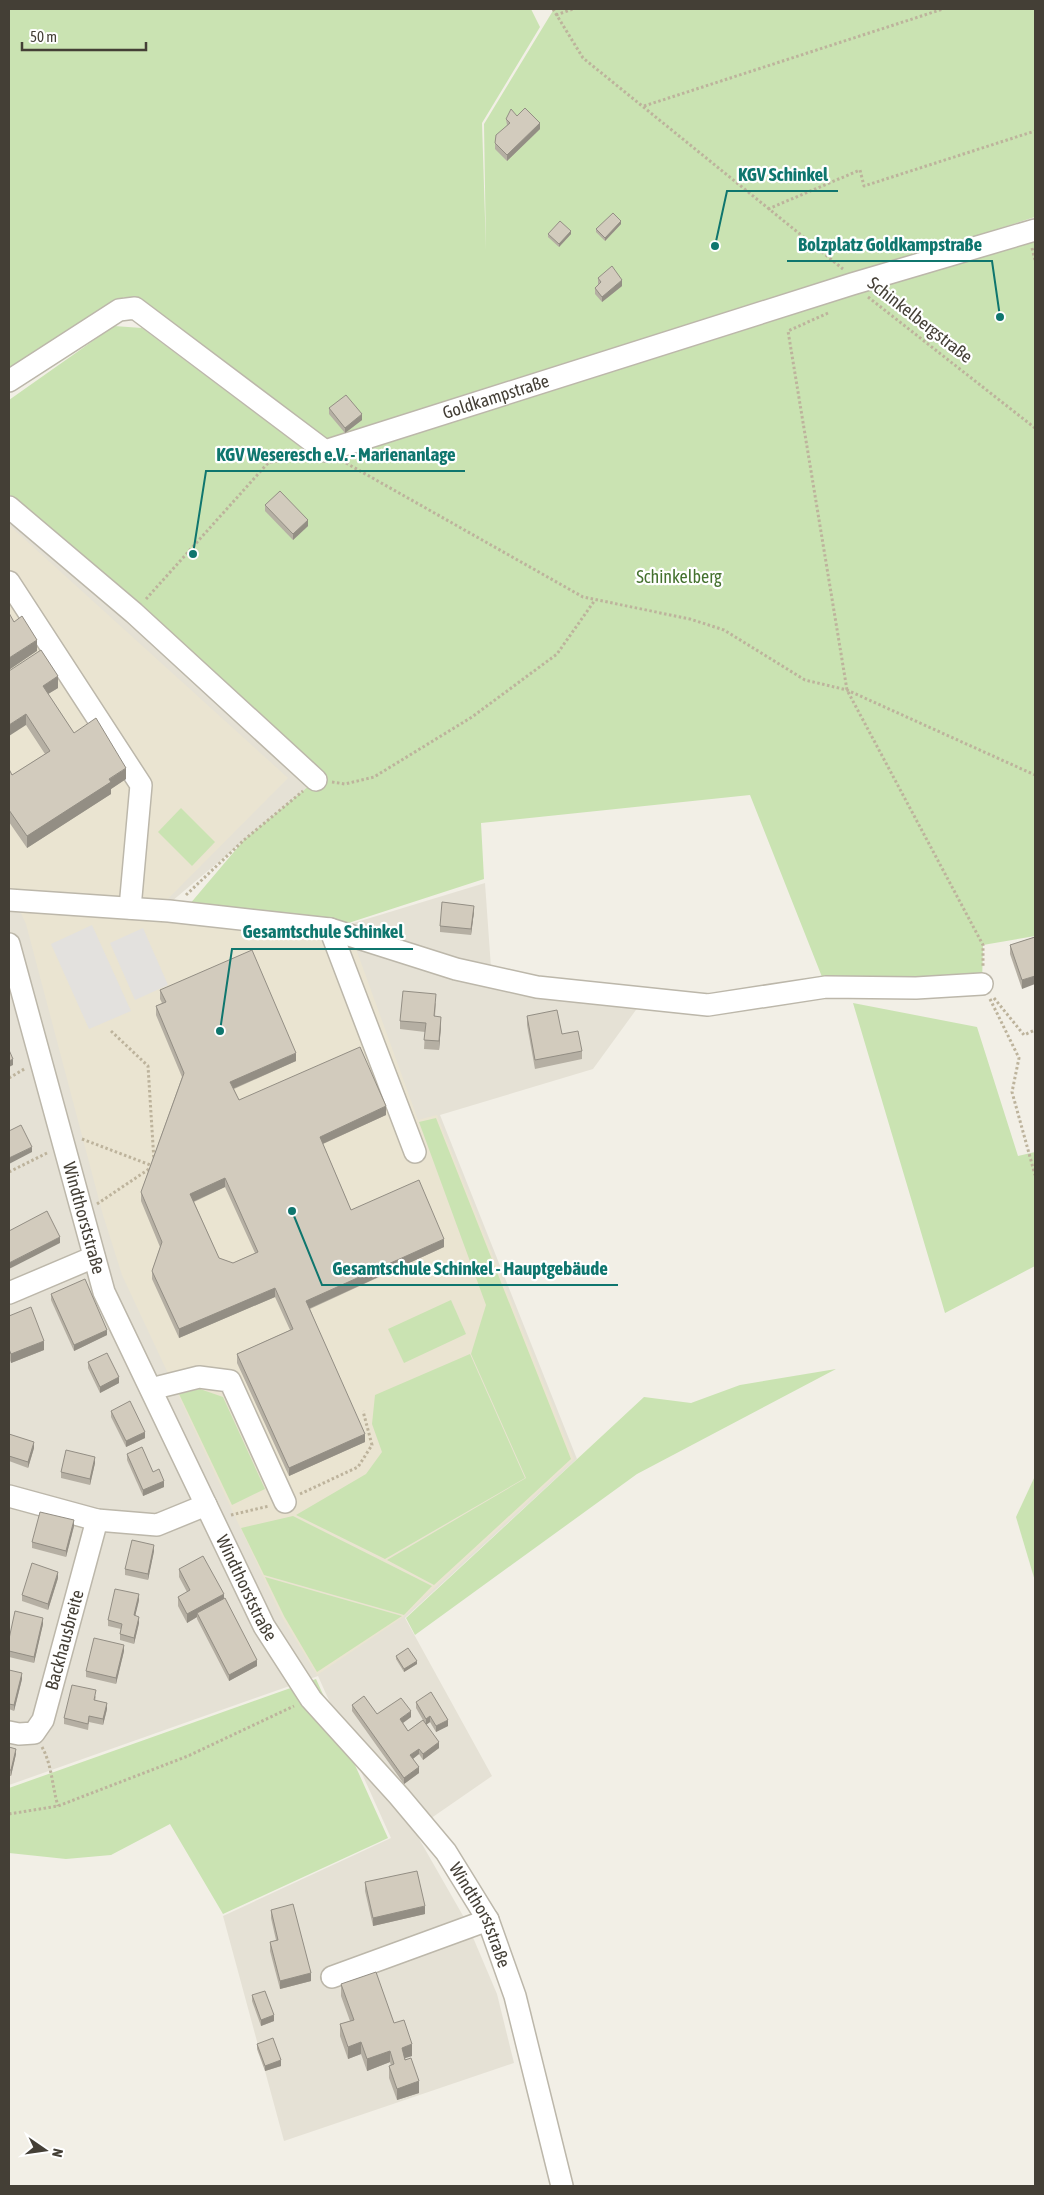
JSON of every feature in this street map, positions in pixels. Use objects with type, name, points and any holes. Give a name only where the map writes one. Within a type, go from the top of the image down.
[{"type":"street","name":"Goldkampstraße","points":[[325,451],[852,284],[1035,230]]},
{"type":"street","points":[[9,381],[119,310],[135,308],[325,451]]},
{"type":"street","points":[[9,507],[134,613],[316,780]]},
{"type":"street","points":[[9,582],[141,785],[130,908]]},
{"type":"street","points":[[9,900],[169,911],[330,929],[456,969],[537,987],[708,1005],[826,987],[916,988],[982,984]]},
{"type":"street","points":[[330,929],[415,1152]]},
{"type":"street","name":"Windthorststraße","points":[[9,944],[48,1081],[104,1292],[264,1626],[311,1698],[399,1796],[446,1852],[488,1920],[515,1996],[562,2186]]},
{"type":"street","points":[[9,1293],[94,1257]]},
{"type":"street","points":[[151,1389],[199,1377],[230,1381],[285,1502]]},
{"type":"street","points":[[9,1496],[97,1520],[157,1525],[210,1512]]},
{"type":"street","name":"Backhausbreite","points":[[34,1733],[44,1720],[97,1520]]},
{"type":"street","points":[[9,1732],[19,1734],[34,1733]]},
{"type":"street","points":[[332,1977],[488,1920]]},
{"type":"path","name":"Schinkelbergstraße","points":[[554,9],[583,58],[842,267],[852,284],[1035,428]]},
{"type":"path","points":[[556,14],[573,9]]},
{"type":"path","points":[[644,106],[943,9]]},
{"type":"path","points":[[768,209],[860,170],[864,186],[1035,131]]},
{"type":"path","points":[[831,311],[788,331],[847,690],[983,945],[982,984],[1019,1058],[1012,1092],[1035,1175]]},
{"type":"path","points":[[134,613],[268,463],[325,451],[583,597],[690,619],[724,630],[805,680],[847,690],[1035,775]]},
{"type":"path","points":[[169,911],[244,840],[316,780],[345,784],[374,777],[472,717],[557,654],[595,600]]},
{"type":"path","points":[[982,984],[1024,1035],[1035,1030]]},
{"type":"path","points":[[111,1031],[148,1066],[154,1166]]},
{"type":"path","points":[[9,1172],[62,1138],[154,1166]]},
{"type":"path","points":[[82,1214],[154,1166]]},
{"type":"path","points":[[210,1512],[285,1502],[358,1467],[372,1445],[363,1411]]},
{"type":"path","points":[[9,1814],[58,1806],[188,1756],[311,1698]]},
{"type":"path","points":[[34,1733],[49,1761],[51,1782],[58,1806]]},
{"type":"shaded area","points":[[9,496],[316,780],[153,917],[324,932],[485,883],[492,982],[641,1003],[593,1069],[440,1115],[577,1459],[405,1618],[492,1776],[414,1830],[466,1921],[497,1994],[514,2063],[284,2141],[223,1916],[391,1838],[318,1676],[9,1785]]},
{"type":"shaded area","points":[[9,525],[288,778],[147,920],[324,935],[355,946],[418,1120],[437,1115],[574,1459],[403,1617],[317,1675],[282,1617],[122,1275],[103,1215],[26,924],[9,887]]},
{"type":"shaded area","points":[[92,925],[131,1011],[89,1029],[51,944]]},
{"type":"shaded area","points":[[143,928],[168,985],[135,1000],[110,943]]},
{"type":"green space","points":[[9,9],[531,9],[540,27],[482,123],[486,250],[484,124],[554,9],[1035,9],[1035,217],[328,443],[250,383],[124,297],[9,369]]},
{"type":"green space","name":"Schinkelberg","points":[[1035,241],[1035,936],[983,945],[982,984],[826,987],[750,795],[481,823],[484,879],[330,929],[178,918],[244,840],[316,780],[9,494],[9,400],[114,326],[142,328],[310,454],[851,291]]},
{"type":"green space","points":[[181,808],[215,842],[192,866],[158,832]]},
{"type":"green space","points":[[853,1003],[977,1027],[1018,1156],[1035,1152],[1035,1266],[945,1313]]},
{"type":"green space","points":[[436,1118],[571,1459],[434,1585],[387,1560],[526,1478],[471,1354],[486,1305],[419,1122]]},
{"type":"green space","points":[[451,1300],[466,1334],[404,1363],[388,1329]]},
{"type":"green space","points":[[470,1354],[525,1478],[385,1559],[296,1515],[366,1474],[382,1452],[372,1424],[375,1395]]},
{"type":"green space","points":[[836,1369],[637,1474],[415,1635],[406,1618],[644,1397],[691,1403],[740,1385]]},
{"type":"green space","points":[[200,1389],[223,1397],[265,1489],[232,1505],[179,1394]]},
{"type":"green space","points":[[1035,1476],[1035,1581],[1016,1517]]},
{"type":"green space","points":[[293,1516],[432,1586],[404,1615],[264,1575],[241,1528]]},
{"type":"green space","points":[[265,1577],[402,1616],[317,1672],[284,1616]]},
{"type":"green space","points":[[316,1679],[388,1838],[223,1914],[170,1824],[111,1855],[66,1859],[9,1853],[9,1788]]},
{"type":"building","points":[[525,108],[540,123],[507,155],[495,143],[496,135],[510,123],[506,119],[511,109],[517,116]]},
{"type":"building","points":[[613,213],[621,221],[605,238],[596,229]]},
{"type":"building","points":[[560,221],[571,231],[559,244],[548,234]]},
{"type":"building","points":[[612,266],[622,280],[602,297],[595,288],[601,282],[598,278]]},
{"type":"building","points":[[346,395],[362,414],[345,428],[329,408]]},
{"type":"building","points":[[280,491],[308,520],[293,534],[265,505]]},
{"type":"building","points":[[9,613],[14,622],[22,616],[37,640],[9,658]]},
{"type":"building","points":[[41,650],[58,676],[43,686],[74,733],[96,718],[126,768],[109,779],[111,782],[27,836],[9,810],[9,769],[12,775],[50,751],[26,714],[9,725],[9,671]]},
{"type":"building","points":[[442,902],[474,906],[471,929],[440,926]]},
{"type":"building","points":[[1035,937],[1035,976],[1022,980],[1010,945]]},
{"type":"building","points":[[252,950],[296,1053],[230,1082],[239,1100],[360,1047],[386,1106],[320,1137],[351,1210],[419,1180],[444,1239],[306,1301],[365,1434],[289,1468],[237,1354],[293,1329],[275,1288],[179,1329],[152,1271],[162,1242],[141,1192],[184,1073],[156,1006],[166,1002],[160,990]],"holes":[[[225,1178],[258,1252],[233,1263],[219,1258],[190,1194]]]},
{"type":"building","points":[[403,991],[436,994],[434,1016],[441,1017],[439,1041],[424,1040],[426,1023],[400,1021]]},
{"type":"building","points":[[557,1010],[562,1034],[578,1031],[582,1051],[535,1060],[527,1016]]},
{"type":"building","points":[[9,1050],[13,1059],[9,1061]]},
{"type":"building","points":[[21,1125],[32,1147],[9,1158],[9,1131]]},
{"type":"building","points":[[47,1211],[60,1237],[9,1263],[9,1231]]},
{"type":"building","points":[[85,1279],[107,1330],[74,1345],[51,1294]]},
{"type":"building","points":[[31,1307],[44,1341],[11,1354],[9,1349],[9,1316]]},
{"type":"building","points":[[107,1353],[119,1377],[100,1387],[88,1362]]},
{"type":"building","points":[[130,1401],[145,1432],[126,1441],[111,1411]]},
{"type":"building","points":[[9,1434],[34,1442],[28,1462],[9,1456]]},
{"type":"building","points":[[142,1447],[153,1472],[159,1469],[164,1481],[143,1490],[127,1454]]},
{"type":"building","points":[[66,1450],[95,1457],[90,1479],[61,1472]]},
{"type":"building","points":[[40,1512],[74,1520],[66,1551],[32,1542]]},
{"type":"building","points":[[132,1540],[154,1545],[148,1574],[125,1569]]},
{"type":"building","points":[[203,1556],[224,1594],[187,1614],[178,1597],[190,1590],[179,1569]]},
{"type":"building","points":[[32,1563],[58,1572],[48,1604],[22,1595]]},
{"type":"building","points":[[115,1589],[139,1594],[134,1615],[139,1617],[134,1638],[120,1634],[122,1624],[108,1620]]},
{"type":"building","points":[[225,1598],[257,1660],[229,1675],[197,1613]]},
{"type":"building","points":[[15,1611],[43,1618],[34,1657],[9,1651],[9,1639]]},
{"type":"building","points":[[94,1638],[124,1645],[116,1678],[86,1671]]},
{"type":"building","points":[[408,1648],[417,1661],[404,1669],[396,1656]]},
{"type":"building","points":[[9,1670],[22,1673],[14,1705],[9,1704]]},
{"type":"building","points":[[72,1685],[96,1690],[94,1700],[107,1703],[103,1719],[89,1716],[88,1724],[64,1718]]},
{"type":"building","points":[[431,1692],[448,1720],[436,1726],[430,1716],[426,1719],[416,1702]]},
{"type":"building","points":[[364,1696],[377,1714],[401,1698],[411,1711],[400,1719],[408,1731],[423,1720],[439,1742],[423,1754],[419,1749],[410,1755],[419,1767],[404,1778],[352,1705]]},
{"type":"building","points":[[9,1747],[16,1749],[11,1770],[9,1770]]},
{"type":"building","points":[[417,1871],[425,1906],[373,1918],[365,1882]]},
{"type":"building","points":[[293,1904],[311,1973],[280,1981],[270,1942],[278,1940],[271,1910]]},
{"type":"building","points":[[376,1972],[394,2023],[404,2020],[412,2044],[402,2048],[405,2060],[411,2058],[419,2081],[397,2089],[389,2066],[394,2064],[390,2051],[367,2059],[361,2042],[348,2047],[340,2024],[354,2020],[341,1984]]},
{"type":"building","points":[[265,1991],[274,2015],[261,2020],[252,1995]]},
{"type":"building","points":[[273,2038],[281,2060],[265,2066],[257,2044]]},
{"type":"place","name":"KGV Schinkel","points":[[715,246]]},
{"type":"place","name":"Bolzplatz Goldkampstraße","points":[[1000,317]]},
{"type":"place","name":"KGV Weseresch e.V. - Marienanlage","points":[[193,554]]},
{"type":"place","name":"Gesamtschule Schinkel","points":[[220,1031]]},
{"type":"place","name":"Gesamtschule Schinkel - Hauptgebäude","points":[[292,1211]]}]
